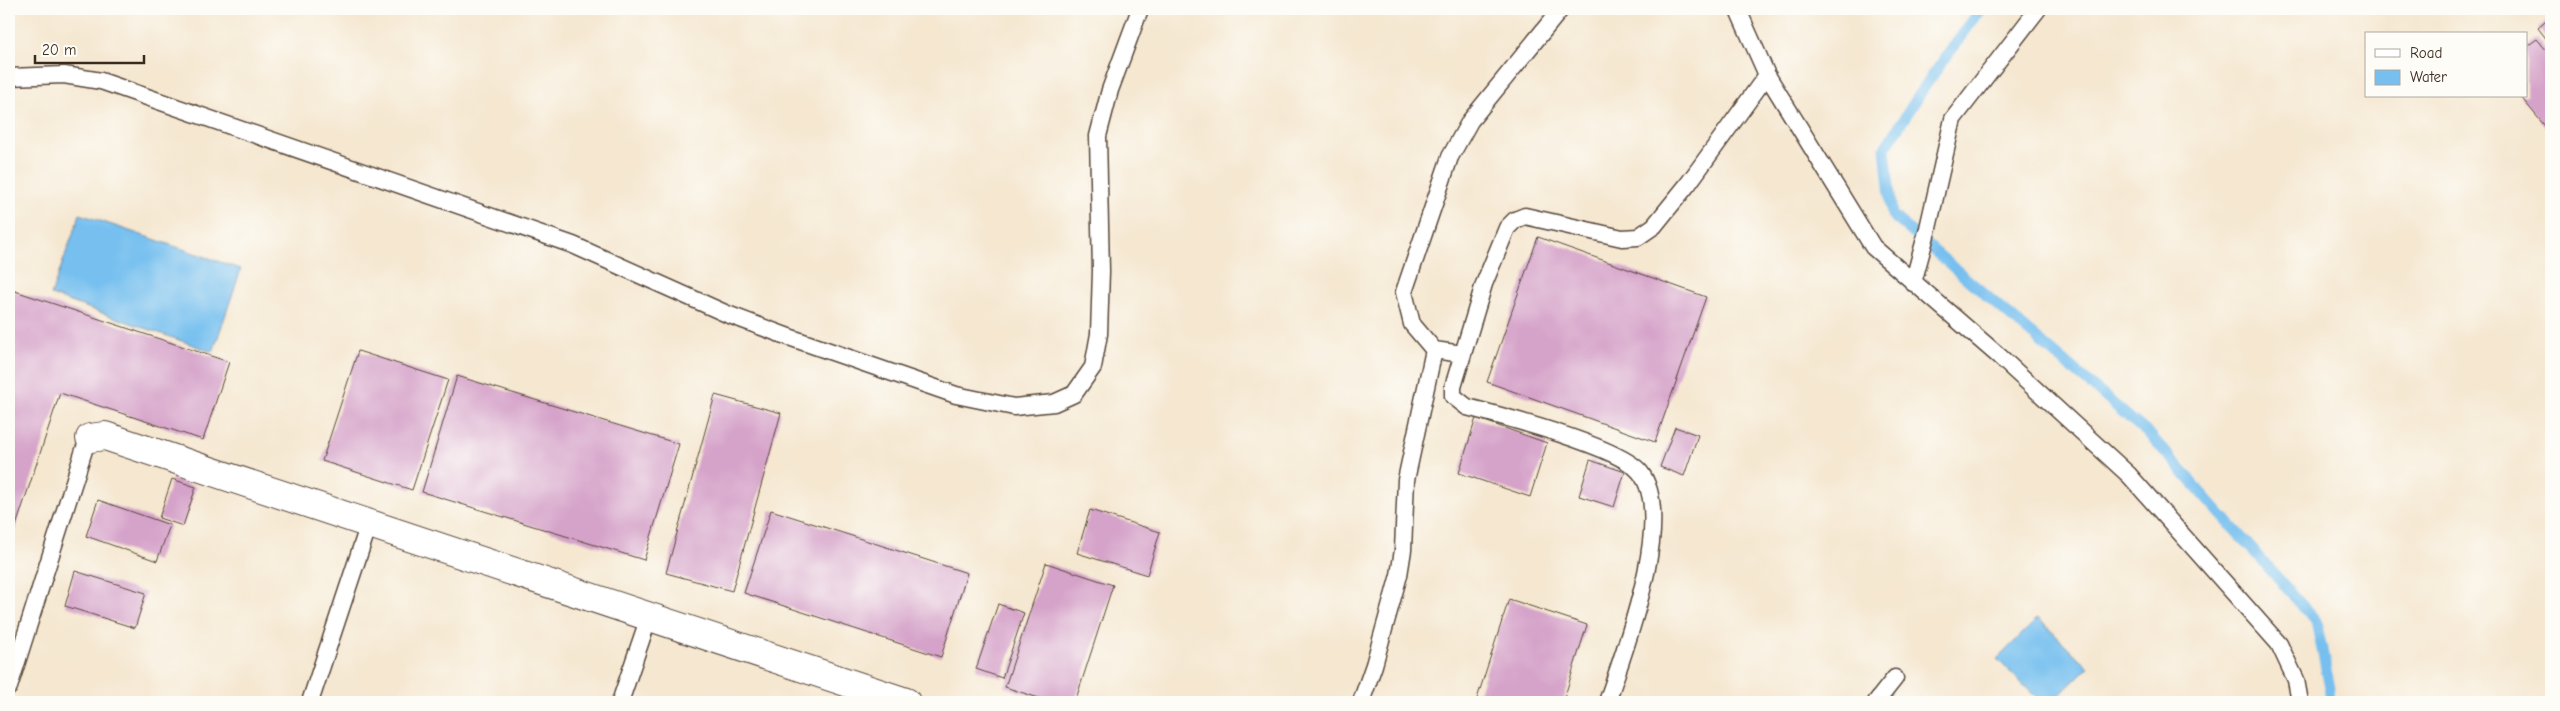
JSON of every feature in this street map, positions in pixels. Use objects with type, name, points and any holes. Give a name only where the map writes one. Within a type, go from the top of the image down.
[{"type":"street","points":[[90,438],[105,436],[906,702]]},
{"type":"lane","points":[[9,77],[64,75],[101,81],[573,245],[727,314],[786,336],[956,395],[1014,407],[1054,403],[1074,394],[1093,367],[1099,334],[1101,271],[1098,136],[1110,90],[1140,9]]},
{"type":"lane","points":[[1462,354],[1434,350],[1412,324],[1404,292],[1450,157],[1470,121],[1561,9]]},
{"type":"lane","points":[[1912,282],[1928,228],[1953,119],[2038,9]]},
{"type":"lane","points":[[1738,10],[1767,74],[1873,247],[1999,356],[2129,475],[2279,644],[2296,680],[2300,702]]},
{"type":"lane","points":[[1607,702],[1638,601],[1653,536],[1652,505],[1646,483],[1639,471],[1624,460],[1582,443],[1459,402],[1453,396],[1453,387],[1492,262],[1507,228],[1515,220],[1525,216],[1622,238],[1638,237],[1654,226],[1688,184],[1740,115],[1767,74]]},
{"type":"lane","points":[[1361,702],[1390,614],[1399,575],[1403,550],[1406,480],[1434,350]]},
{"type":"lane","points":[[9,687],[84,450],[90,438]]},
{"type":"lane","points":[[310,702],[369,524]]},
{"type":"lane","points":[[620,702],[648,617]]},
{"type":"lane","points":[[1876,702],[1895,678]]},
{"type":"water","points":[[80,214],[241,269],[213,352],[51,295]]},
{"type":"water","points":[[2038,618],[2088,667],[2052,702],[2041,702],[1997,659]]},
{"type":"building","points":[[2551,17],[2551,45],[2538,28]]},
{"type":"building","points":[[2537,39],[2551,56],[2551,130],[2549,131],[2522,98],[2528,98],[2528,46]]},
{"type":"building","points":[[1538,237],[1706,297],[1655,442],[1487,382]]},
{"type":"building","points":[[9,289],[229,362],[203,440],[60,393],[9,547]]},
{"type":"building","points":[[358,351],[448,380],[412,490],[322,461]]},
{"type":"building","points":[[457,376],[679,444],[644,560],[422,492]]},
{"type":"building","points":[[715,395],[781,413],[732,591],[666,573]]},
{"type":"building","points":[[1476,418],[1547,443],[1530,497],[1459,473]]},
{"type":"building","points":[[1675,427],[1698,435],[1684,476],[1660,467]]},
{"type":"building","points":[[1590,460],[1625,472],[1614,507],[1579,496]]},
{"type":"building","points":[[172,479],[196,487],[183,526],[159,518]]},
{"type":"building","points":[[98,500],[170,525],[157,561],[86,536]]},
{"type":"building","points":[[771,510],[967,573],[941,657],[744,593]]},
{"type":"building","points":[[1090,510],[1160,532],[1147,575],[1077,553]]},
{"type":"building","points":[[1046,563],[1113,585],[1075,702],[1051,702],[1005,687]]},
{"type":"building","points":[[75,571],[146,593],[135,628],[65,606]]},
{"type":"building","points":[[1509,599],[1587,625],[1563,702],[1476,702]]},
{"type":"building","points":[[998,604],[1024,613],[1002,678],[976,669]]},
{"type":"waterway","points":[[1981,9],[1927,83],[1885,148],[1892,215],[2151,436],[2316,621],[2330,688],[2328,702]]}]
